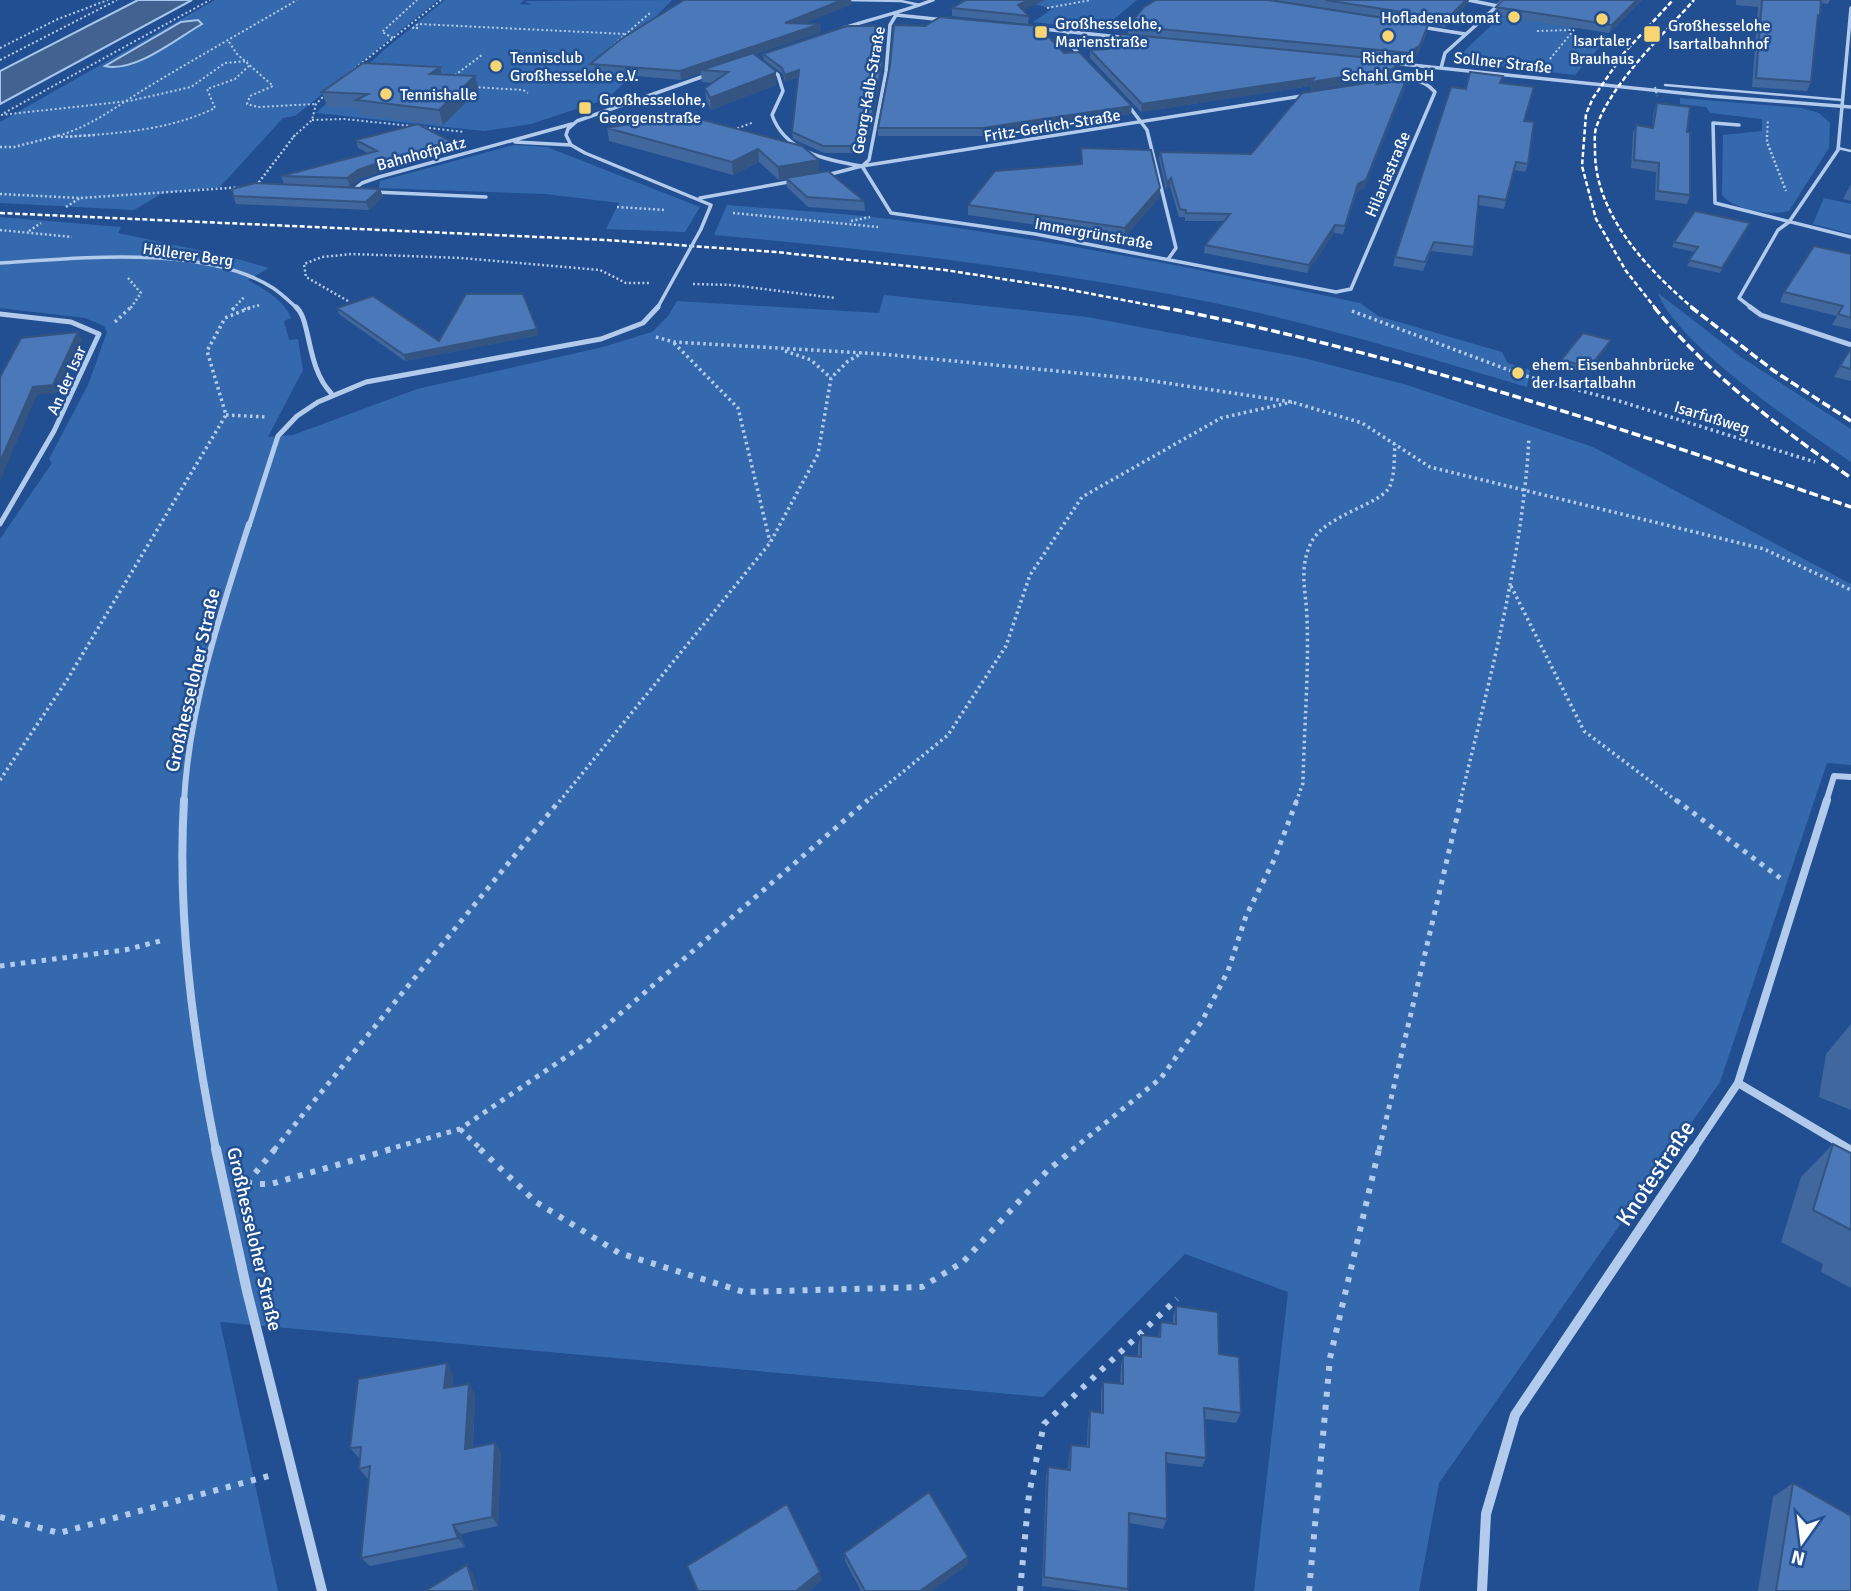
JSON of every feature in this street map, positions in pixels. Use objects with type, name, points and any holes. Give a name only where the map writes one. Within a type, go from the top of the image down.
[{"type":"street","points":[[836,31],[896,15],[933,0]]},
{"type":"street","points":[[1468,0],[1498,6]]},
{"type":"street","points":[[1441,68],[1445,53],[1504,0]]},
{"type":"street","points":[[1851,8],[1838,148],[1789,222],[1778,230],[1739,298],[1761,315],[1851,345]]},
{"type":"street","points":[[925,13],[943,20]]},
{"type":"street","points":[[896,15],[956,21]]},
{"type":"street","name":"Georg-Kalb-Straße","points":[[862,166],[869,160],[886,72],[890,25],[896,15]]},
{"type":"street","points":[[1416,26],[1465,34]]},
{"type":"street","points":[[1029,28],[1135,38]]},
{"type":"street","points":[[1068,32],[1064,38],[1091,66]]},
{"type":"street","name":"Sollner Straße","points":[[1390,63],[1710,96],[1842,103],[1851,107]]},
{"type":"street","points":[[764,64],[778,75],[783,91],[774,108],[772,120],[777,131],[802,148],[841,163],[862,166]]},
{"type":"street","name":"Bahnhofplatz","points":[[486,197],[352,191],[362,183],[379,177],[572,124],[711,74]]},
{"type":"street","name":"Hilariastraße","points":[[1347,292],[1352,289],[1436,92],[1430,86],[1409,80],[1360,86]]},
{"type":"street","name":"Fritz-Gerlich-Straße","points":[[817,177],[844,173],[862,166],[1319,93]]},
{"type":"street","points":[[1119,95],[1147,130],[1176,248],[1169,258]]},
{"type":"street","points":[[1739,125],[1713,123],[1715,203],[1851,237]]},
{"type":"street","points":[[571,145],[566,135],[572,124]]},
{"type":"street","name":"Bahnhofplatz","points":[[507,142],[538,141],[571,145],[700,198]]},
{"type":"street","name":"Immergrünstraße","points":[[862,166],[871,176],[884,207],[891,213],[1035,234],[1169,258],[1322,290],[1347,292]]},
{"type":"street","points":[[700,198],[803,180]]},
{"type":"street","name":"Großhesseloher Straße","points":[[322,1591],[224,1193],[198,1048],[185,934],[183,822],[187,767],[225,605],[278,436],[291,419],[331,393],[366,382],[541,352],[630,330],[652,316],[701,229],[711,205],[700,198]]},
{"type":"street","name":"Höllerer Berg","points":[[0,263],[96,256],[149,259],[216,267],[258,280],[288,299],[303,313],[314,372],[331,393]]},
{"type":"street","name":"An der Isar","points":[[0,314],[71,322],[99,334],[72,401],[46,451],[0,524]]},
{"type":"street","name":"Knotestraße","points":[[1482,1591],[1486,1514],[1515,1415],[1738,1083],[1834,776],[1851,777]]},
{"type":"street","points":[[1738,1083],[1851,1150]]},
{"type":"lane","points":[[845,0],[901,1],[922,6]]},
{"type":"lane","points":[[1665,85],[1842,103]]},
{"type":"lane","points":[[1838,148],[1851,150]]},
{"type":"path","points":[[0,48],[58,19],[108,0]]},
{"type":"path","points":[[0,60],[117,0]]},
{"type":"path","points":[[0,115],[210,0]]},
{"type":"path","points":[[0,147],[14,147],[72,132],[106,116],[149,86],[297,0]]},
{"type":"path","points":[[393,38],[382,32],[417,0]]},
{"type":"path","points":[[341,80],[441,0]]},
{"type":"path","points":[[1044,8],[1091,0]]},
{"type":"path","points":[[610,48],[650,13]]},
{"type":"path","points":[[1545,64],[1581,22]]},
{"type":"path","points":[[411,24],[626,34]]},
{"type":"path","points":[[1537,31],[1573,30]]},
{"type":"path","points":[[229,41],[237,54],[273,86],[250,96],[247,104],[258,107],[316,104]]},
{"type":"path","points":[[0,115],[129,101],[191,87],[237,54]]},
{"type":"path","points":[[442,85],[482,55]]},
{"type":"path","points":[[225,63],[249,63]]},
{"type":"path","points":[[46,139],[171,128],[194,120],[215,108],[207,89],[235,79],[249,63]]},
{"type":"path","points":[[255,187],[295,136],[312,120],[316,104],[333,87]]},
{"type":"path","points":[[469,87],[523,90],[528,93]]},
{"type":"path","points":[[1656,87],[1657,96]]},
{"type":"path","points":[[1769,111],[1767,142],[1788,196]]},
{"type":"path","points":[[312,120],[344,120],[474,133]]},
{"type":"path","points":[[730,132],[748,123],[772,120]]},
{"type":"path","points":[[0,194],[80,198],[245,187]]},
{"type":"path","points":[[66,207],[80,198]]},
{"type":"path","points":[[0,230],[29,233],[41,223]]},
{"type":"path","points":[[348,301],[306,277],[304,264],[322,257],[352,254],[461,258],[600,270],[626,283],[661,283]]},
{"type":"path","points":[[108,327],[123,311],[137,302],[141,293],[127,277]]},
{"type":"path","points":[[685,284],[732,285],[835,298]]},
{"type":"path","points":[[0,780],[67,680],[226,415],[207,351],[219,325],[230,311],[288,299]]},
{"type":"path","name":"Isarfußweg","points":[[1364,314],[1522,375],[1619,401],[1815,462]]},
{"type":"path","points":[[630,330],[674,342],[862,354],[1140,379],[1292,402],[1363,423],[1430,467],[1764,549],[1851,590]]},
{"type":"path","points":[[674,342],[738,408],[770,543]]},
{"type":"path","points":[[771,348],[806,357],[823,367],[831,378]]},
{"type":"path","points":[[247,1184],[770,543],[818,454],[831,378],[848,361],[862,354]]},
{"type":"path","points":[[224,1193],[247,1184],[271,1184],[460,1129],[585,1044],[869,799],[948,735],[1006,646],[1030,575],[1082,497],[1221,418],[1292,402]]},
{"type":"path","points":[[226,415],[291,419]]},
{"type":"path","points":[[1308,1591],[1330,1358],[1511,586],[1526,491],[1529,438]]},
{"type":"path","points":[[460,1129],[536,1202],[619,1253],[744,1292],[922,1287],[963,1262],[1047,1171],[1161,1078],[1202,1021],[1228,971],[1246,916],[1274,860],[1303,783],[1307,617],[1302,567],[1311,541],[1329,524],[1355,507],[1381,497],[1390,486],[1395,444]]},
{"type":"path","points":[[1511,586],[1584,732],[1798,891]]},
{"type":"path","points":[[0,966],[125,950],[185,934]]},
{"type":"path","points":[[1020,1591],[1029,1494],[1044,1424],[1177,1299]]},
{"type":"path","points":[[0,1517],[59,1533],[293,1469]]},
{"type":"shaded area","points":[[138,0],[192,0],[0,104],[0,71]]},
{"type":"shaded area","points":[[215,0],[438,0],[295,116],[283,118],[220,187],[163,193],[134,210],[0,203],[0,122]],"holes":[[[181,22],[196,27],[116,68],[106,66]]]},
{"type":"shaded area","name":"Tennisclub Großhesselohe e.V.","points":[[445,0],[524,0],[520,4],[531,5],[525,1],[672,0],[611,62],[640,68],[607,99],[531,124],[484,131],[316,113],[384,50]]},
{"type":"shaded area","points":[[1020,0],[1137,0],[1101,30],[1033,22],[1052,9]]},
{"type":"shaded area","points":[[1503,14],[1574,24],[1567,32],[1601,45],[1575,75],[1458,61],[1458,57]]},
{"type":"shaded area","points":[[198,20],[202,24],[142,60],[117,67],[105,66],[181,22]]},
{"type":"shaded area","points":[[1680,98],[1802,108],[1819,113],[1830,123],[1829,148],[1789,211],[1763,212],[1735,205],[1722,195],[1723,135],[1762,131],[1762,119],[1710,113],[1706,107],[1680,104]]},
{"type":"shaded area","points":[[514,145],[547,147],[700,207],[685,232],[606,229],[619,203],[546,194],[379,188],[380,181]]},
{"type":"shaded area","points":[[1824,198],[1851,204],[1851,234],[1813,224]]},
{"type":"shaded area","points":[[727,205],[884,218],[963,229],[1190,268],[1360,303],[1378,316],[1502,352],[1508,363],[1530,370],[1527,387],[1297,322],[1156,292],[968,262],[714,235]]},
{"type":"shaded area","points":[[0,217],[121,227],[118,233],[269,268],[248,280],[273,296],[288,311],[291,318],[284,321],[289,340],[298,339],[303,370],[268,437],[293,435],[417,389],[603,347],[652,332],[668,316],[677,301],[879,313],[884,295],[1087,317],[1304,358],[1407,385],[1593,447],[1851,584],[1851,765],[1827,763],[1720,1082],[1439,1483],[1419,1591],[1254,1591],[1288,1292],[1185,1254],[1043,1397],[220,1322],[278,1591],[0,1591],[0,539],[52,463],[49,459],[88,385],[107,332],[104,326],[85,318],[0,308]]},
{"type":"shaded area","points":[[1658,293],[1741,357],[1851,429],[1851,462],[1774,408],[1714,360],[1669,313]]},
{"type":"building","points":[[684,0],[842,0],[785,23],[820,24],[680,71],[590,64],[621,39]]},
{"type":"building","points":[[966,0],[1029,0],[1018,5],[1029,16],[952,8]]},
{"type":"building","points":[[1156,0],[1268,0],[1428,25],[1420,45],[1410,53],[1128,26],[1144,7]]},
{"type":"building","points":[[1325,0],[1466,0],[1447,19]]},
{"type":"building","points":[[1503,0],[1637,0],[1612,25],[1496,7]]},
{"type":"building","points":[[1762,0],[1821,0],[1811,82],[1756,78]]},
{"type":"building","points":[[940,17],[1038,26],[1064,53],[1079,52],[1132,106],[983,128],[878,128],[890,65],[894,25],[925,26]]},
{"type":"building","points":[[847,26],[885,26],[882,65],[869,129],[860,129],[858,146],[823,146],[792,132],[799,70],[785,75],[782,68],[763,54]]},
{"type":"building","points":[[1122,34],[1401,61],[1393,69],[1142,104],[1090,50],[1109,49]]},
{"type":"building","points":[[753,53],[776,71],[775,73],[710,98],[705,88],[728,72],[701,70]]},
{"type":"building","points":[[363,63],[440,67],[430,74],[475,76],[439,110],[356,100],[368,94],[322,92]]},
{"type":"building","points":[[1470,72],[1503,76],[1500,83],[1534,87],[1524,121],[1534,122],[1528,164],[1516,162],[1506,200],[1479,196],[1474,247],[1434,242],[1425,262],[1395,257],[1451,87],[1466,89]]},
{"type":"building","points":[[1406,80],[1366,180],[1358,184],[1345,226],[1335,225],[1309,265],[1205,245],[1230,214],[1186,213],[1186,210],[1180,209],[1171,178],[1167,183],[1160,152],[1251,154],[1302,93],[1380,81],[1377,84]]},
{"type":"building","points":[[1657,103],[1690,107],[1687,132],[1690,132],[1690,195],[1658,191],[1659,163],[1634,160],[1636,125],[1653,128]]},
{"type":"building","points":[[681,114],[802,146],[819,160],[778,167],[758,149],[732,162],[607,128]]},
{"type":"building","points":[[418,124],[454,143],[375,164],[358,170],[347,178],[281,176],[377,151],[356,140]]},
{"type":"building","points":[[1081,148],[1151,150],[1160,188],[1125,228],[968,205],[995,171],[1082,164]]},
{"type":"building","points":[[828,171],[864,201],[807,197],[786,178]]},
{"type":"building","points":[[255,183],[380,189],[366,202],[233,196],[232,189]]},
{"type":"building","points":[[1695,211],[1750,223],[1722,268],[1689,260],[1698,247],[1674,242]]},
{"type":"building","points":[[1814,246],[1851,254],[1851,318],[1838,314],[1843,306],[1784,292]]},
{"type":"building","points":[[466,294],[523,294],[537,329],[404,355],[337,308],[373,296],[439,341]]},
{"type":"building","points":[[78,332],[53,385],[33,387],[0,462],[0,377],[21,338]]},
{"type":"building","points":[[1583,333],[1611,340],[1590,367],[1561,360]]},
{"type":"building","points":[[1851,348],[1851,369],[1840,366]]},
{"type":"building","points":[[1833,1144],[1851,1153],[1851,1230],[1813,1210]]},
{"type":"building","points":[[1176,1306],[1218,1312],[1219,1354],[1239,1357],[1241,1413],[1204,1408],[1206,1458],[1166,1453],[1167,1519],[1129,1513],[1128,1589],[1044,1577],[1048,1467],[1070,1470],[1071,1445],[1089,1447],[1090,1411],[1103,1413],[1103,1382],[1123,1384],[1123,1355],[1141,1357],[1141,1335],[1160,1337],[1161,1322],[1176,1324]]},
{"type":"building","points":[[447,1363],[444,1388],[469,1384],[465,1449],[495,1443],[492,1517],[453,1525],[458,1538],[361,1558],[370,1466],[359,1469],[361,1447],[350,1448],[358,1379]]},
{"type":"building","points":[[1793,1483],[1851,1516],[1851,1591],[1776,1591]]},
{"type":"building","points":[[929,1492],[968,1557],[920,1591],[865,1591],[844,1553]]},
{"type":"building","points":[[787,1504],[820,1572],[796,1591],[698,1591],[687,1566]]},
{"type":"building","points":[[467,1565],[475,1591],[425,1591]]},
{"type":"railway","points":[[1656,309],[1626,271],[1596,219],[1582,166],[1586,114],[1593,98],[1624,53],[1673,0]]},
{"type":"railway","points":[[1694,0],[1625,77],[1603,111],[1595,138],[1597,173],[1613,218],[1642,258],[1694,309]]},
{"type":"railway","points":[[0,213],[606,240],[776,252],[945,270],[1170,309]]},
{"type":"railway","points":[[1161,307],[1249,325],[1423,369],[1595,421],[1851,507]]},
{"type":"railway","points":[[1654,307],[1675,332],[1746,399],[1851,478]]},
{"type":"railway","points":[[1691,307],[1774,371],[1851,421]]},
{"type":"place","name":"Hofladenautomat","points":[[1514,17]]},
{"type":"place","name":"Isartaler Brauhaus","points":[[1602,19]]},
{"type":"place","name":"Großhesselohe, Marienstraße","points":[[1041,32]]},
{"type":"place","name":"Großhesselohe Isartalbahnhof","points":[[1652,34]]},
{"type":"place","name":"Richard Schahl GmbH","points":[[1388,36]]},
{"type":"place","name":"Tennisclub Großhesselohe e.V.","points":[[496,66]]},
{"type":"place","name":"Tennishalle","points":[[386,94]]},
{"type":"place","name":"Großhesselohe, Georgenstraße","points":[[585,108]]},
{"type":"place","name":"ehem. Eisenbahnbrücke der Isartalbahn","points":[[1518,373]]}]
